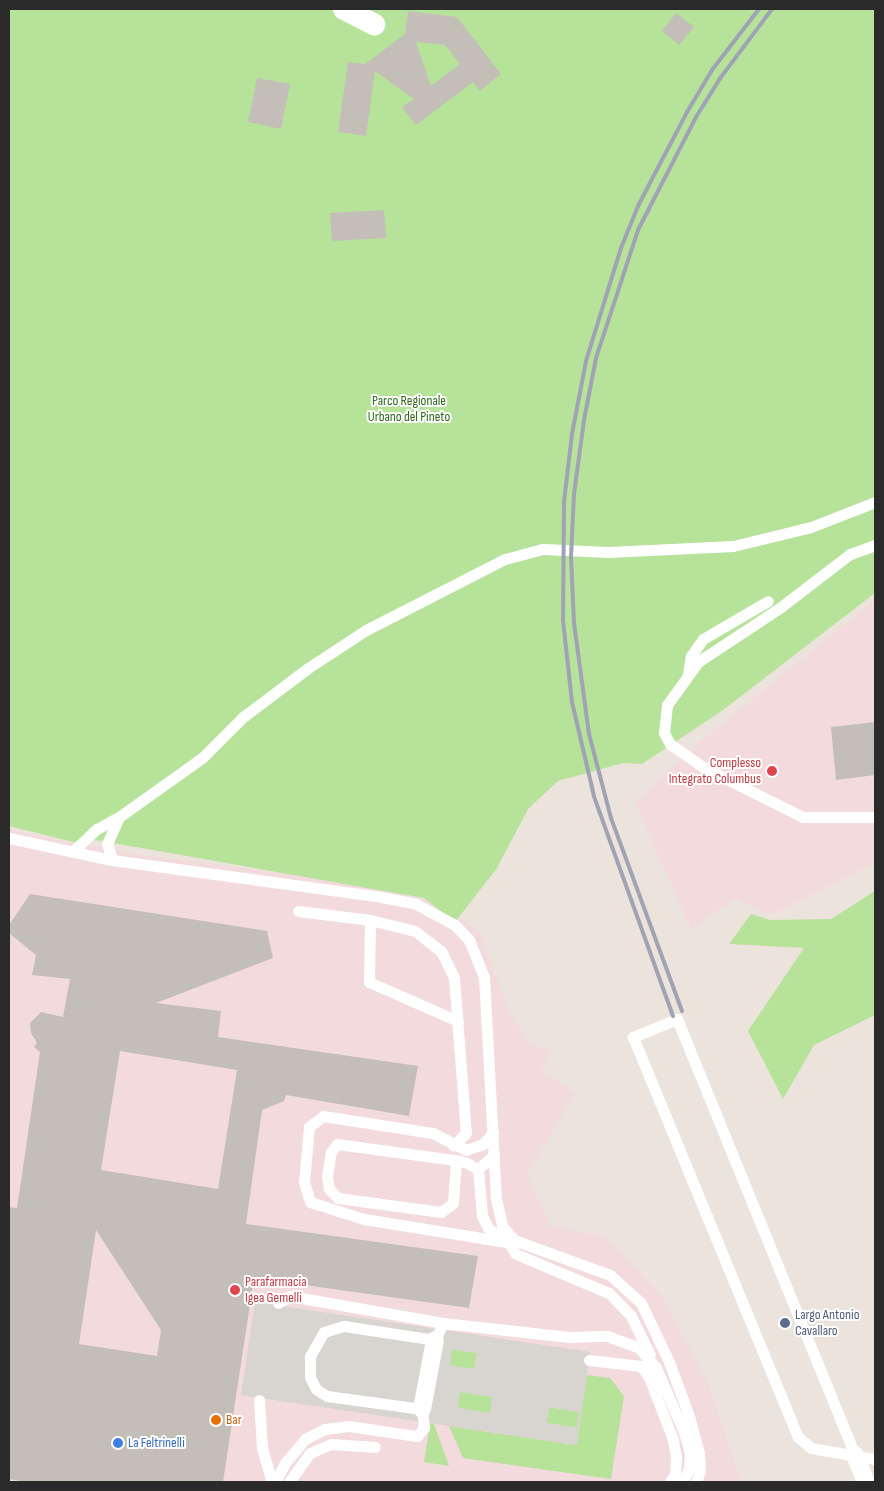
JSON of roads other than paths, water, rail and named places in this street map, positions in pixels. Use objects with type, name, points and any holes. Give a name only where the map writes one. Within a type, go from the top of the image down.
[{"type":"street","points":[[344,9],[374,24]]},
{"type":"street","points":[[422,1409],[434,1340]]},
{"type":"street","points":[[854,1455],[866,1482]]},
{"type":"lane","points":[[72,852],[97,829],[119,818],[203,757],[243,717],[308,668],[366,630],[505,558],[543,549],[608,552],[733,546],[811,527],[875,502]]},
{"type":"lane","points":[[875,545],[850,554],[781,607],[698,662],[667,705],[664,733],[670,744],[703,767],[804,817],[875,817]]},
{"type":"lane","points":[[687,676],[691,656],[703,639],[768,601]]},
{"type":"lane","points":[[112,860],[107,844],[119,818]]},
{"type":"lane","points":[[9,838],[112,860],[381,897],[416,904],[455,926],[469,940],[484,978],[494,1155],[502,1226],[506,1242]]},
{"type":"lane","points":[[298,911],[370,920],[415,931],[441,951],[454,978],[466,1132],[453,1146]]},
{"type":"lane","points":[[370,920],[369,982],[414,1000],[447,1019],[458,1021]]},
{"type":"lane","points":[[854,1455],[678,1019],[633,1037],[798,1437],[811,1448],[875,1459]]},
{"type":"lane","points":[[493,1132],[483,1144],[466,1150],[453,1146],[432,1133],[323,1116],[309,1127],[304,1182],[310,1202],[364,1218],[506,1242]]},
{"type":"lane","points":[[456,1160],[453,1203],[441,1212],[338,1198],[329,1189],[326,1176],[331,1152],[338,1144],[456,1160],[478,1168]]},
{"type":"lane","points":[[478,1168],[494,1155]]},
{"type":"lane","points":[[478,1168],[482,1216],[488,1228],[506,1242],[516,1254],[609,1293],[631,1316],[656,1368],[690,1453],[689,1469],[682,1482]]},
{"type":"lane","points":[[502,1226],[514,1240],[610,1275],[641,1303],[669,1362],[689,1416],[698,1453],[700,1471],[696,1482]]},
{"type":"lane","points":[[278,1303],[290,1296],[443,1323],[568,1337],[620,1338],[638,1347],[656,1368]]},
{"type":"lane","points":[[273,1482],[280,1470],[305,1439],[325,1429],[349,1426],[417,1436],[424,1428],[422,1409],[320,1394],[310,1377],[310,1356],[320,1336],[336,1326],[434,1340],[443,1323]]},
{"type":"lane","points":[[589,1360],[641,1366],[649,1377],[673,1440],[676,1457],[675,1474],[670,1482]]},
{"type":"lane","points":[[259,1400],[262,1448],[273,1482]]},
{"type":"lane","points":[[289,1482],[310,1453],[331,1444],[375,1447]]},
{"type":"railway","points":[[673,1016],[594,796],[572,702],[563,621],[564,502],[572,434],[586,361],[621,248],[639,204],[687,112],[712,70],[759,9]]},
{"type":"railway","points":[[682,1011],[611,818],[589,734],[574,623],[571,557],[574,494],[584,420],[596,358],[638,230],[696,117],[721,77],[772,9]]},
{"type":"place","name":"Complesso Integrato Columbus","points":[[772,771]]},
{"type":"place","name":"Parafarmacia Igea Gemelli","points":[[235,1290]]},
{"type":"place","name":"Largo Antonio Cavallaro","points":[[785,1323]]},
{"type":"place","name":"Bar","points":[[216,1420]]},
{"type":"place","name":"La Feltrinelli","points":[[118,1443]]},
{"type":"park label","name":"Parco Regionale Urbano del Pineto","points":[[409,410]]}]
